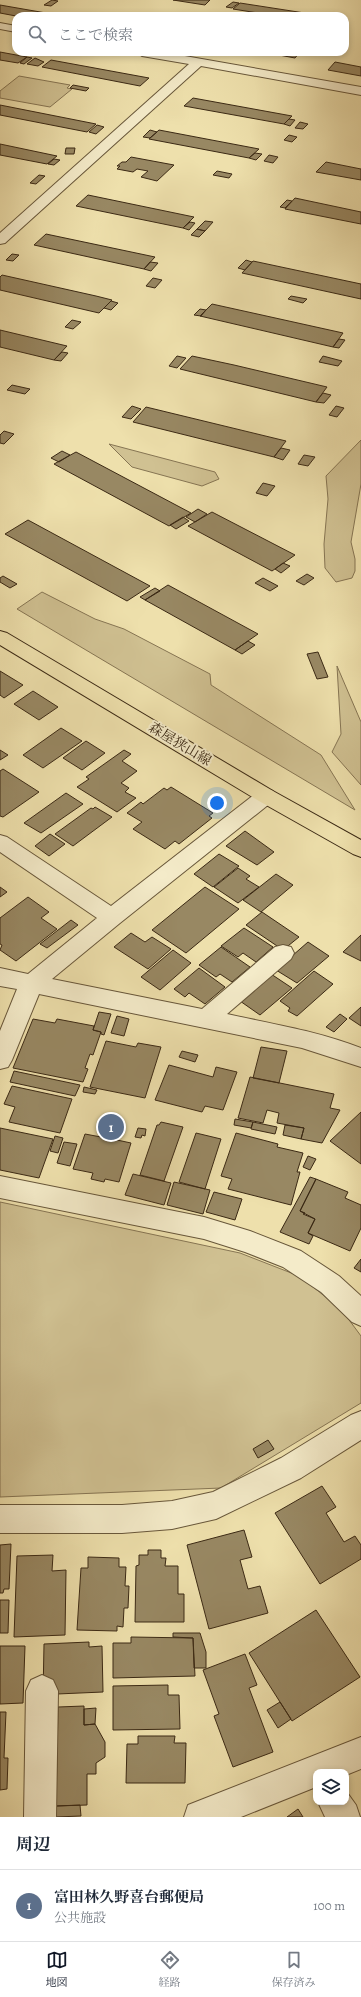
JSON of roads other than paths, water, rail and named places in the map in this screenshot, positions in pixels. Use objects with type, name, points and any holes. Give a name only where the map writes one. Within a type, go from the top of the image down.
[{"type":"main road","name":"森屋狭山線","points":[[0,637],[266,796],[361,849]]},
{"type":"street","points":[[0,26],[12,28]]},
{"type":"street","points":[[164,56],[361,91]]},
{"type":"street","points":[[0,240],[198,62]]},
{"type":"street","points":[[0,1060],[32,984],[112,917],[266,796]]},
{"type":"street","points":[[0,842],[112,917]]},
{"type":"street","points":[[206,1019],[283,953]]},
{"type":"street","points":[[0,977],[302,1039],[341,1050],[361,1058]]},
{"type":"street","points":[[0,1186],[204,1228],[250,1242],[292,1259],[330,1284],[361,1314]]},
{"type":"street","points":[[0,1518],[122,1519],[172,1515],[216,1505],[291,1468],[361,1424]]},
{"type":"street","points":[[40,1817],[42,1691]]},
{"type":"street","points":[[324,1769],[361,1754]]},
{"type":"street","points":[[200,1817],[313,1773]]},
{"type":"street","points":[[336,1805],[344,1817]]},
{"type":"place","name":"富田林久野喜台郵便局","points":[[111,1127]]}]
